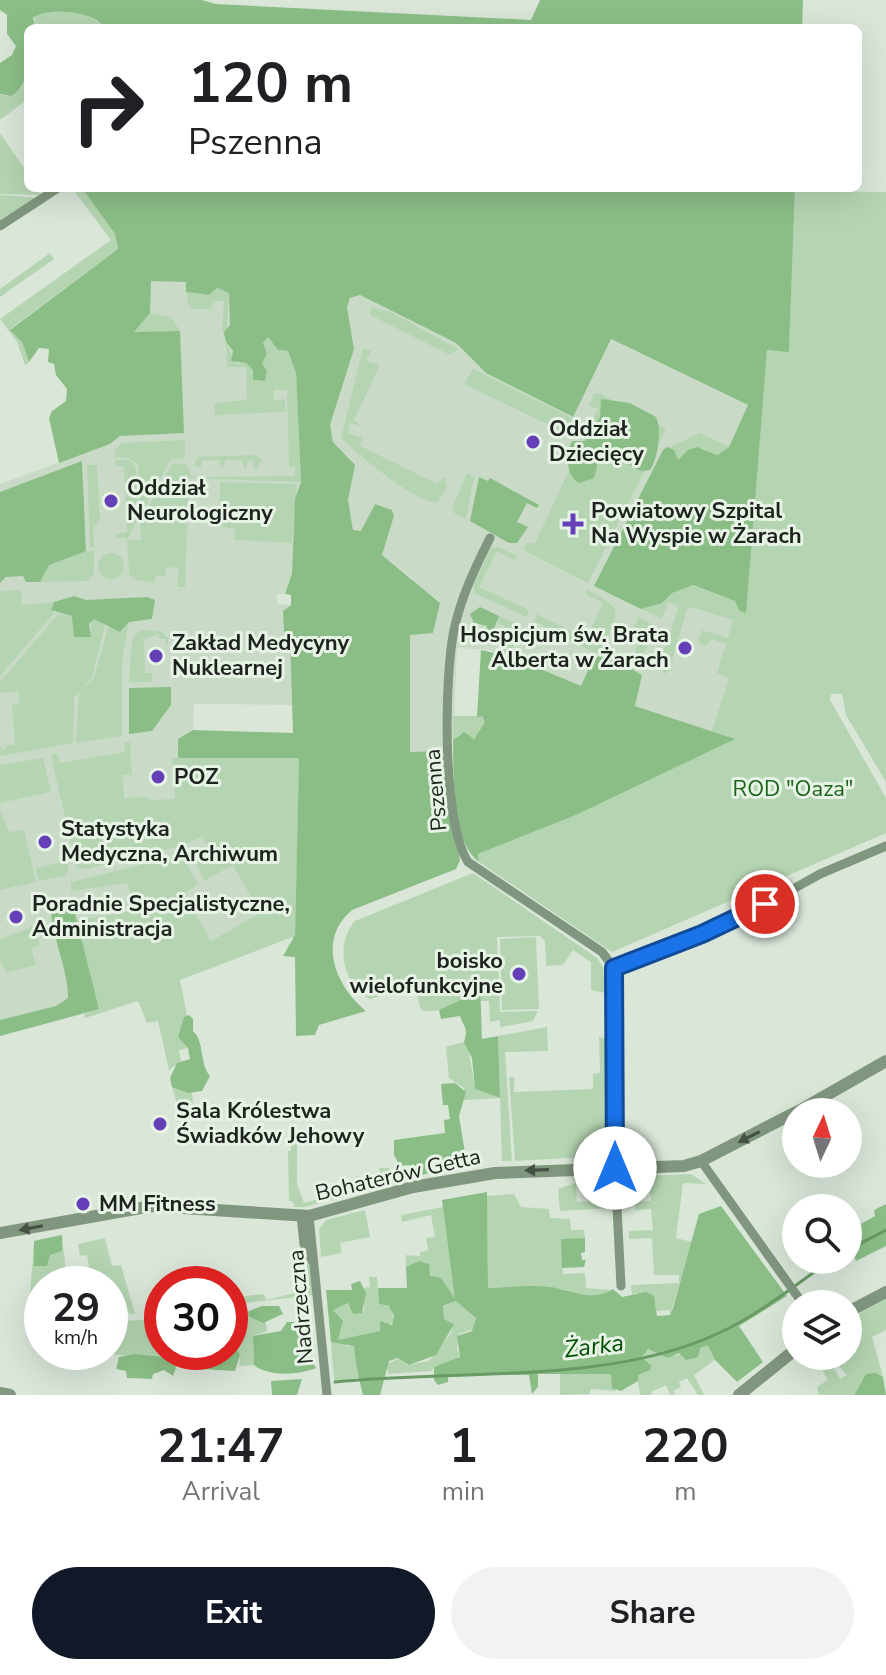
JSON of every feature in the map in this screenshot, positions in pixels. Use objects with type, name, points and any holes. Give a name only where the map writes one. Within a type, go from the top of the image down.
[{"type":"street","points":[[0,226],[52,192]]},
{"type":"street","name":"Pszenna","points":[[490,538],[467,583],[454,633],[448,721],[452,800],[459,843],[468,862],[602,952],[614,968]]},
{"type":"street","points":[[621,1286],[615,1168],[614,968],[743,917],[820,874],[886,846]]},
{"type":"street","name":"Bohaterów Getta","points":[[821,1098],[886,1061]]},
{"type":"street","name":"Bohaterów Getta","points":[[0,1233],[152,1206],[305,1216],[398,1191],[476,1176],[684,1166],[701,1161],[782,1119]]},
{"type":"street","points":[[701,1161],[793,1290]]},
{"type":"street","name":"Nadrzeczna","points":[[305,1216],[316,1269],[327,1395]]},
{"type":"street","points":[[862,1305],[886,1292]]},
{"type":"street","points":[[739,1395],[782,1360]]},
{"type":"street","points":[[0,1393],[10,1395]]},
{"type":"shaded area","points":[[118,249],[266,309],[297,412],[301,482],[294,517],[292,573],[285,594],[277,594],[277,604],[291,605],[283,611],[283,621],[284,635],[290,636],[294,705],[194,704],[193,730],[188,737],[299,758],[295,936],[84,1014],[0,1036],[0,484],[110,444],[120,436]]},
{"type":"shaded area","name":"Powiatowy Szpital Na Wyspie w Żarach","points":[[360,295],[456,343],[486,373],[572,417],[610,339],[762,412],[735,739],[635,706],[642,675],[610,658],[594,657],[582,687],[491,650],[457,648],[453,740],[445,742],[446,751],[410,753],[410,635],[437,599],[418,588],[411,577],[382,555],[394,516],[392,510],[375,504],[361,532],[353,530],[348,500],[354,465],[333,442],[330,425],[354,349],[347,307],[350,298]]},
{"type":"green space","points":[[0,0],[202,0],[216,4],[531,20],[540,0],[803,0],[802,24],[101,24],[96,19],[77,13],[46,13],[33,18],[35,24],[24,24],[24,80],[11,96],[0,94],[0,63],[12,55],[16,46],[7,34],[7,15],[0,10]]},
{"type":"green space","points":[[87,13],[101,24],[35,24],[34,14]]},
{"type":"green space","points":[[24,79],[24,102],[0,120],[0,94],[6,96],[20,89]]},
{"type":"green space","points":[[0,133],[24,168],[24,192],[39,192],[40,195],[0,194]]},
{"type":"green space","points":[[75,192],[85,192],[115,234],[118,249],[10,329],[22,342],[29,362],[25,365],[17,342],[0,319],[111,240]]},
{"type":"green space","points":[[85,192],[795,192],[789,352],[767,350],[746,613],[739,610],[735,601],[693,585],[672,593],[662,603],[641,609],[594,586],[663,450],[667,447],[674,450],[678,460],[688,450],[697,447],[717,455],[729,447],[748,405],[611,339],[573,417],[486,373],[456,343],[360,295],[350,298],[347,307],[354,349],[330,425],[333,442],[355,465],[348,500],[353,530],[361,531],[375,504],[392,510],[394,516],[382,555],[440,603],[433,633],[410,635],[410,752],[446,751],[448,801],[460,860],[456,869],[352,910],[341,922],[335,935],[334,963],[346,989],[366,1011],[319,1025],[315,1035],[296,1036],[295,957],[283,956],[295,935],[299,758],[178,758],[178,739],[193,730],[293,733],[290,637],[284,636],[283,611],[291,605],[291,595],[285,594],[292,573],[295,499],[301,482],[296,373],[288,351],[278,350],[268,337],[263,343],[267,354],[262,363],[267,371],[265,381],[253,380],[253,370],[246,363],[231,361],[233,351],[226,342],[224,332],[230,325],[229,293],[217,288],[209,295],[186,292],[186,282],[151,281],[150,313],[134,332],[180,331],[184,433],[120,436],[110,444],[59,463],[49,418],[52,411],[66,401],[67,389],[56,375],[54,364],[48,362],[49,349],[39,348],[29,362],[22,342],[10,330],[118,249],[115,234]]},
{"type":"green space","name":"ROD \"Oaza\"","points":[[795,192],[886,192],[886,782],[846,715],[842,694],[831,694],[830,700],[886,798],[886,833],[612,952],[479,862],[478,854],[576,815],[734,739],[712,731],[729,678],[717,673],[726,644],[712,639],[706,646],[698,642],[702,630],[728,638],[733,620],[691,607],[687,609],[669,671],[664,674],[660,662],[679,606],[668,602],[662,619],[641,609],[664,602],[671,593],[690,585],[735,601],[739,610],[767,350],[789,351]]},
{"type":"green space","points":[[0,195],[40,198],[0,225]]},
{"type":"green space","points":[[50,253],[54,259],[0,297],[0,289]]},
{"type":"green space","points":[[216,288],[229,293],[226,342],[222,329],[224,301],[213,301],[211,309],[193,309],[188,304],[186,292],[202,295]]},
{"type":"green space","points":[[371,307],[391,312],[458,349],[450,355],[370,315]]},
{"type":"green space","points":[[150,313],[171,317],[180,331],[134,332],[138,323]]},
{"type":"green space","points":[[268,337],[282,351],[288,350],[296,373],[301,482],[189,478],[185,587],[177,587],[179,568],[166,567],[165,576],[155,576],[155,583],[136,580],[129,574],[127,540],[141,540],[140,521],[172,464],[186,464],[192,477],[295,476],[295,467],[289,467],[287,390],[274,390],[274,400],[285,399],[285,412],[215,415],[214,403],[247,400],[246,367],[227,367],[226,343],[236,364],[246,363],[253,370],[256,381],[263,382],[267,371],[262,363],[266,356],[263,343]]},
{"type":"green space","points":[[363,348],[371,351],[366,361],[380,365],[354,420],[361,426],[350,423],[348,433],[363,438],[360,446],[438,484],[443,477],[447,488],[438,502],[417,496],[403,487],[341,438]]},
{"type":"green space","points":[[473,369],[576,420],[569,435],[464,384]]},
{"type":"green space","points":[[599,393],[666,429],[588,583],[523,550],[526,544],[535,543],[573,462],[564,461],[574,440],[583,442],[598,409],[589,406],[594,394]]},
{"type":"green space","points":[[601,399],[630,403],[656,417],[659,436],[655,459],[650,470],[641,471],[629,465],[625,455],[600,449],[595,456],[597,467],[594,478],[579,483],[569,469],[570,446],[572,441],[585,441],[600,417]]},
{"type":"green space","points":[[700,433],[729,447],[713,456],[705,449],[694,447],[678,460],[665,449]]},
{"type":"green space","points":[[185,440],[185,458],[171,459],[140,516],[138,465],[129,458],[115,457],[115,450],[122,443]]},
{"type":"green space","points":[[254,455],[262,459],[257,469],[253,468],[253,460],[248,461],[245,470],[242,460],[226,460],[222,469],[219,460],[202,460],[201,468],[194,466],[198,457]]},
{"type":"green space","points":[[115,460],[130,460],[136,467],[138,520],[128,538],[116,538],[115,534],[127,532],[124,467],[115,466]]},
{"type":"green space","points":[[82,461],[86,551],[49,565],[40,582],[26,582],[23,576],[6,577],[0,583],[0,492]]},
{"type":"green space","points":[[87,465],[97,465],[100,521],[93,527],[94,547],[90,547]]},
{"type":"green space","points":[[467,473],[474,477],[466,519],[454,513],[452,508]]},
{"type":"green space","points":[[479,477],[488,481],[490,478],[539,505],[537,508],[527,503],[517,522],[528,527],[517,543],[509,543],[470,521]]},
{"type":"green space","points":[[220,482],[297,484],[292,543],[235,540],[235,529],[223,527],[219,521]]},
{"type":"green space","points":[[498,547],[517,556],[515,560],[497,551],[479,587],[529,610],[526,617],[474,593],[474,584],[491,548]]},
{"type":"green space","points":[[94,551],[94,574],[88,581],[40,582],[49,565]]},
{"type":"green space","points":[[111,553],[120,557],[124,566],[120,575],[111,579],[102,575],[98,566],[102,557]]},
{"type":"green space","points":[[21,590],[22,605],[54,602],[51,609],[54,613],[0,676],[0,591]]},
{"type":"green space","points":[[587,590],[613,606],[615,618],[603,646],[610,656],[594,653],[534,621],[537,614],[586,639],[603,603],[585,594]]},
{"type":"green space","points":[[74,596],[86,600],[147,597],[155,600],[152,619],[129,622],[120,632],[94,619],[89,624],[91,637],[74,637],[72,616],[51,610],[54,602]]},
{"type":"green space","points":[[480,607],[499,616],[490,639],[485,638],[487,626],[474,623],[470,614]]},
{"type":"green space","points":[[58,614],[72,616],[91,637],[91,621],[96,619],[105,626],[92,677],[74,697],[73,743],[0,756],[0,746],[4,750],[5,746],[15,745],[12,705],[19,704],[19,692],[0,693],[0,682]]},
{"type":"green space","points":[[499,616],[518,624],[512,657],[498,656],[492,650],[500,651],[505,626],[498,624]]},
{"type":"green space","points":[[639,617],[653,625],[655,630],[641,660],[634,664],[620,657],[631,660],[643,634],[633,628]]},
{"type":"green space","points":[[129,622],[122,661],[122,736],[76,743],[79,691],[94,678],[108,627],[122,631]]},
{"type":"green space","points":[[140,630],[161,631],[169,639],[166,649],[166,639],[159,639],[159,634],[144,639],[145,673],[152,673],[152,682],[129,682],[132,639]]},
{"type":"green space","points":[[481,650],[512,657],[581,686],[594,657],[610,656],[642,675],[635,706],[735,739],[576,815],[478,854],[479,862],[470,852],[458,823],[453,740],[464,732],[474,739],[485,722],[482,716],[477,717]]},
{"type":"green space","points":[[171,687],[171,705],[152,731],[129,734],[129,688]]},
{"type":"green space","points":[[453,716],[482,716],[485,722],[474,739],[460,734],[453,740]]},
{"type":"green space","points":[[130,742],[132,775],[123,775],[124,798],[175,799],[172,758],[299,758],[295,936],[180,980],[187,1015],[178,1037],[188,1048],[179,1050],[181,1061],[169,1070],[158,1021],[147,1023],[138,1001],[85,1018],[84,1014],[99,1008],[75,920],[133,911],[128,883],[71,891],[71,882],[177,856],[185,861],[198,884],[184,893],[211,941],[260,913],[233,865],[204,881],[197,866],[199,852],[208,847],[202,836],[185,845],[86,869],[77,868],[51,756],[57,753],[60,763],[125,752],[124,743]]},
{"type":"green space","points":[[43,758],[51,792],[0,803],[0,765]]},
{"type":"green space","points":[[0,809],[9,832],[24,830],[36,882],[0,890]]},
{"type":"green space","points":[[67,861],[69,870],[65,876],[39,881],[36,868]]},
{"type":"green space","points":[[473,873],[597,958],[603,967],[605,993],[591,990],[591,962],[573,950],[563,965],[546,966],[545,941],[540,936],[497,937],[500,1012],[538,1011],[533,1021],[501,1027],[499,1020],[490,1022],[489,1001],[481,1001],[480,984],[454,1005],[437,1011],[421,1010],[416,992],[408,988],[370,999],[361,993],[348,974],[343,952],[355,921]]},
{"type":"green space","points":[[63,900],[73,906],[99,1009],[0,1036],[0,1020],[56,1006],[68,998],[51,912],[52,903]]},
{"type":"green space","points":[[35,926],[40,945],[31,948],[36,965],[6,972],[0,961],[0,939]]},
{"type":"green space","name":"boisko wielofunkcyjne","points":[[536,937],[539,1009],[502,1010],[500,939]]},
{"type":"green space","points":[[480,982],[482,1039],[498,1036],[500,1098],[475,1089],[472,1058],[464,1042],[466,1030],[460,1016],[441,1019],[439,1010],[469,996]]},
{"type":"green space","points":[[189,1015],[193,1019],[193,1031],[210,1076],[202,1091],[188,1093],[172,1087],[170,1078],[177,1063],[190,1059],[188,1048],[178,1037],[184,1017]]},
{"type":"green space","points":[[547,1027],[548,1051],[505,1052],[512,1161],[502,1161],[500,1098],[464,1100],[464,1088],[449,1078],[446,1047],[464,1042],[468,1045],[475,1089],[499,1098],[498,1036]]},
{"type":"green space","points":[[599,1037],[606,1039],[608,1152],[595,1157],[595,1148],[587,1148],[586,1157],[515,1161],[509,1077],[514,1077],[514,1092],[593,1089],[593,1074],[600,1073]]},
{"type":"green space","points":[[191,1083],[194,1117],[182,1119],[172,1087]]},
{"type":"green space","points":[[455,1083],[466,1092],[459,1116],[467,1165],[411,1177],[409,1165],[400,1166],[394,1155],[394,1140],[445,1133],[444,1120],[450,1119],[448,1105],[443,1105],[441,1084]]},
{"type":"green space","points":[[297,1138],[297,1184],[304,1203],[351,1190],[358,1174],[361,1184],[382,1178],[379,1168],[389,1168],[393,1183],[294,1207],[293,1201],[289,1201],[288,1151],[291,1151],[291,1139]]},
{"type":"green space","points":[[691,1174],[706,1184],[683,1183],[676,1238],[692,1242],[670,1315],[669,1310],[656,1311],[656,1305],[636,1293],[632,1295],[631,1285],[679,1283],[679,1275],[654,1275],[652,1238],[629,1239],[629,1231],[653,1230],[651,1209],[635,1210],[636,1202],[651,1201],[650,1187],[622,1182],[625,1177]]},
{"type":"green space","points":[[576,1183],[577,1202],[600,1201],[599,1189],[609,1188],[612,1208],[560,1211],[558,1189]]},
{"type":"green space","points":[[487,1192],[488,1288],[543,1286],[592,1295],[613,1289],[622,1297],[646,1292],[654,1296],[657,1316],[670,1315],[673,1308],[699,1214],[721,1206],[783,1290],[782,1299],[739,1326],[763,1362],[737,1382],[715,1360],[708,1346],[700,1348],[698,1357],[686,1360],[679,1353],[668,1358],[648,1349],[642,1357],[651,1365],[650,1370],[638,1375],[638,1381],[621,1391],[612,1388],[611,1374],[538,1374],[538,1387],[532,1394],[529,1375],[448,1374],[448,1382],[438,1385],[434,1380],[434,1367],[460,1357],[457,1336],[472,1331],[476,1318],[456,1301],[443,1306],[444,1319],[454,1324],[436,1355],[409,1365],[398,1358],[389,1361],[380,1395],[363,1395],[354,1346],[331,1342],[326,1290],[352,1290],[351,1284],[360,1281],[366,1293],[362,1313],[353,1314],[348,1303],[333,1310],[343,1321],[338,1340],[380,1331],[380,1321],[392,1325],[394,1316],[389,1306],[379,1304],[378,1288],[407,1288],[406,1267],[419,1261],[429,1264],[430,1275],[441,1278],[455,1299],[442,1200]]},
{"type":"green space","points":[[514,1194],[521,1207],[549,1209],[550,1218],[570,1219],[571,1230],[584,1230],[585,1238],[561,1239],[563,1274],[585,1273],[586,1288],[610,1290],[604,1296],[576,1295],[563,1289],[488,1288],[487,1196]]},
{"type":"green space","points":[[886,1204],[886,1246],[862,1258],[862,1223],[875,1216],[874,1210]]},
{"type":"green space","points":[[443,1207],[456,1300],[476,1315],[473,1329],[459,1334],[457,1350],[460,1354],[457,1360],[434,1367],[432,1371],[388,1374],[387,1364],[400,1358],[408,1365],[429,1361],[451,1333],[453,1323],[444,1319],[443,1307],[456,1301],[429,1273],[406,1267],[406,1255],[420,1256],[420,1252],[428,1250],[426,1238],[435,1237],[431,1215],[402,1222],[401,1215]]},
{"type":"green space","points":[[365,1210],[370,1237],[340,1243],[342,1253],[321,1257],[319,1229],[326,1220]]},
{"type":"green space","points":[[62,1235],[65,1266],[32,1266],[34,1241]]},
{"type":"green space","points":[[62,1235],[62,1251],[50,1255],[47,1266],[34,1266],[34,1241]]},
{"type":"green space","points":[[105,1238],[112,1266],[89,1266],[87,1255],[80,1256],[78,1244]]},
{"type":"green space","points":[[585,1238],[585,1252],[581,1253],[582,1260],[586,1260],[584,1267],[562,1268],[561,1239]]},
{"type":"green space","points":[[303,1252],[309,1263],[313,1295],[248,1303],[248,1296],[263,1294],[267,1300],[309,1289],[308,1273],[297,1254]]},
{"type":"green space","points":[[369,1277],[377,1277],[379,1304],[390,1307],[394,1320],[389,1326],[380,1321],[380,1331],[345,1346],[354,1346],[359,1378],[334,1381],[331,1342],[337,1340],[342,1326],[332,1310],[348,1303],[353,1314],[364,1311],[364,1288],[370,1287]]},
{"type":"green space","points":[[128,1290],[135,1314],[128,1313]]},
{"type":"green space","points":[[886,1299],[886,1330],[872,1337],[883,1377],[879,1374],[864,1377],[854,1395],[819,1395],[817,1387],[828,1380],[822,1370],[835,1370],[840,1379],[847,1375],[842,1370],[862,1370],[862,1312]]},
{"type":"green space","points":[[262,1306],[279,1306],[283,1314],[263,1323],[248,1316],[249,1311]]},
{"type":"green space","points":[[264,1310],[267,1331],[253,1336],[254,1365],[248,1365],[248,1311]]},
{"type":"green space","points":[[144,1320],[144,1357],[128,1356],[128,1321]]},
{"type":"green space","points":[[287,1322],[294,1322],[312,1346],[310,1356],[316,1368],[284,1374],[267,1372],[254,1365],[253,1336],[281,1331]]},
{"type":"green space","points":[[708,1346],[715,1360],[694,1375],[704,1395],[698,1395],[687,1378],[679,1382],[681,1387],[673,1391],[675,1395],[670,1395],[666,1385],[651,1392],[652,1395],[640,1395],[637,1375],[650,1363],[643,1359],[644,1351],[653,1349],[672,1356]]},
{"type":"green space","points":[[128,1355],[144,1355],[144,1370],[164,1370],[153,1374],[152,1379],[127,1378],[126,1371],[121,1370],[128,1370]]},
{"type":"green space","points":[[876,1373],[883,1377],[886,1395],[854,1395],[866,1374]]},
{"type":"green space","points":[[560,1374],[612,1374],[616,1391],[591,1389],[589,1394],[560,1395]]},
{"type":"green space","points":[[302,1379],[297,1395],[272,1395],[271,1381]]},
{"type":"waterway","name":"Żarka","points":[[862,1243],[886,1230]]},
{"type":"waterway","name":"Żarka","points":[[335,1382],[531,1372],[630,1361],[676,1350],[719,1333],[749,1317],[811,1274]]},
{"type":"place","name":"Oddział Dziecięcy","points":[[533,442]]},
{"type":"place","name":"Oddział Neurologiczny","points":[[111,501]]},
{"type":"place","name":"Powiatowy Szpital Na Wyspie w Żarach","points":[[573,524]]},
{"type":"place","name":"Hospicjum św. Brata Alberta w Żarach","points":[[685,648]]},
{"type":"place","name":"Zakład Medycyny Nuklearnej","points":[[156,656]]},
{"type":"place","name":"POZ","points":[[158,777]]},
{"type":"place","name":"Statystyka Medyczna, Archiwum","points":[[45,842]]},
{"type":"place","name":"Poradnie Specjalistyczne, Administracja","points":[[16,917]]},
{"type":"place","name":"boisko wielofunkcyjne","points":[[519,974]]},
{"type":"place","name":"Sala Królestwa Świadków Jehowy","points":[[160,1124]]},
{"type":"place","name":"MM Fitness","points":[[83,1204]]},
{"type":"route","points":[[615,1168],[614,968],[743,917],[765,904]]}]
